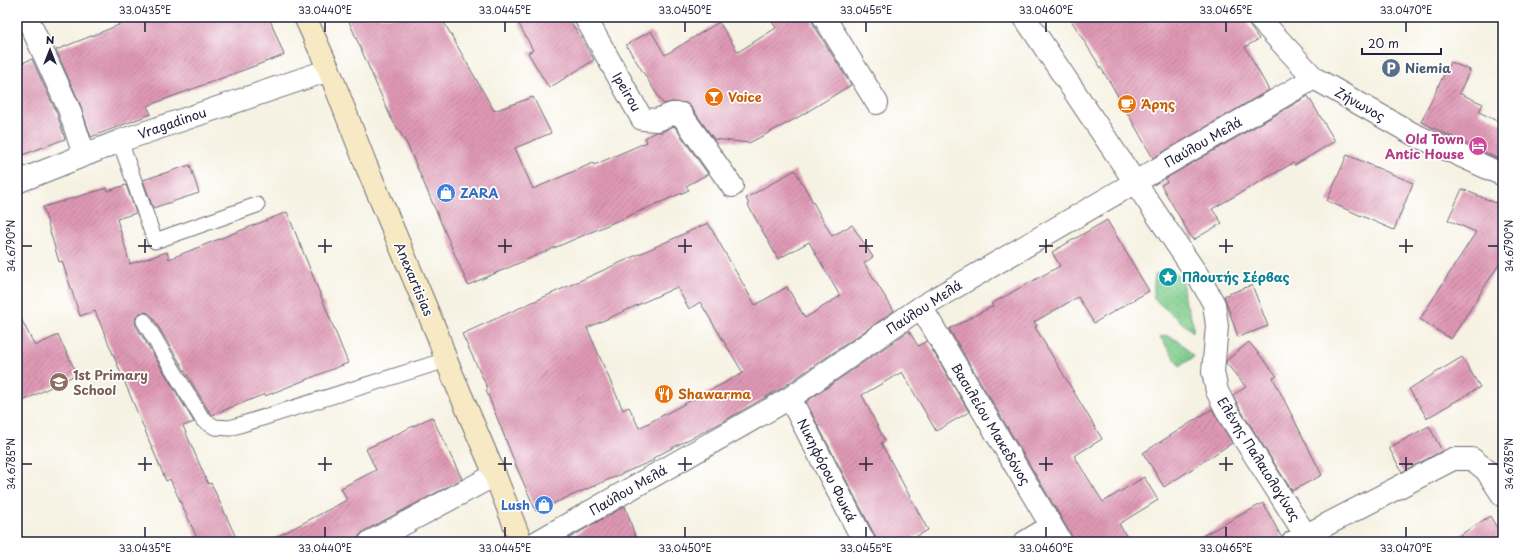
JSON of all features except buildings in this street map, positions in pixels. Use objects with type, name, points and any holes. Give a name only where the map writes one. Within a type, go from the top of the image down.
[{"type":"street","points":[[27,17],[69,109],[84,155]]},
{"type":"street","name":"Ipeirou","points":[[585,17],[642,119],[657,120],[672,114],[681,114],[732,186]]},
{"type":"street","points":[[824,17],[877,103]]},
{"type":"street","name":"Ζήνωνος","points":[[1258,17],[1314,78],[1414,134],[1503,175]]},
{"type":"street","name":"Ελένης Παλαιολογίνας","points":[[1026,18],[1200,279],[1214,304],[1217,326],[1213,372],[1217,391],[1229,415],[1303,540]]},
{"type":"street","name":"Anexartisias","points":[[311,19],[366,165],[522,542]]},
{"type":"street","name":"Vragadinou","points":[[17,182],[120,141],[329,70]]},
{"type":"street","name":"Παύλου Μελά","points":[[537,542],[790,398],[921,307],[1314,78]]},
{"type":"street","name":"Βασιλείου Μακεδόνος","points":[[921,307],[1056,534]]},
{"type":"street","name":"Νικηφόρου Φωκά","points":[[790,398],[864,542]]},
{"type":"street","points":[[1303,540],[1453,459],[1472,459],[1486,470],[1503,496]]},
{"type":"street","points":[[370,542],[495,475]]},
{"type":"street","points":[[1025,542],[1056,534]]},
{"type":"lane","points":[[120,141],[155,241],[257,205]]},
{"type":"lane","points":[[144,321],[202,420],[215,427],[230,428],[446,360]]},
{"type":"green space","points":[[1169,272],[1177,274],[1183,282],[1184,299],[1193,324],[1193,332],[1154,299],[1155,274]]},
{"type":"green space","points":[[1165,335],[1179,341],[1194,357],[1180,366],[1160,337]]},
{"type":"place","name":"Niemia","points":[[1391,68]]},
{"type":"place","name":"Voice","points":[[714,97]]},
{"type":"place","name":"Άρης","points":[[1127,104]]},
{"type":"place","name":"Old Town Antic House","points":[[1478,146]]},
{"type":"place","name":"ZARA","points":[[446,193]]},
{"type":"place","name":"Πλουτής Σέρβας","points":[[1168,277]]},
{"type":"place","name":"1st Primary School","points":[[59,382]]},
{"type":"place","name":"Shawarma","points":[[664,394]]},
{"type":"place","name":"Lush","points":[[544,505]]}]
